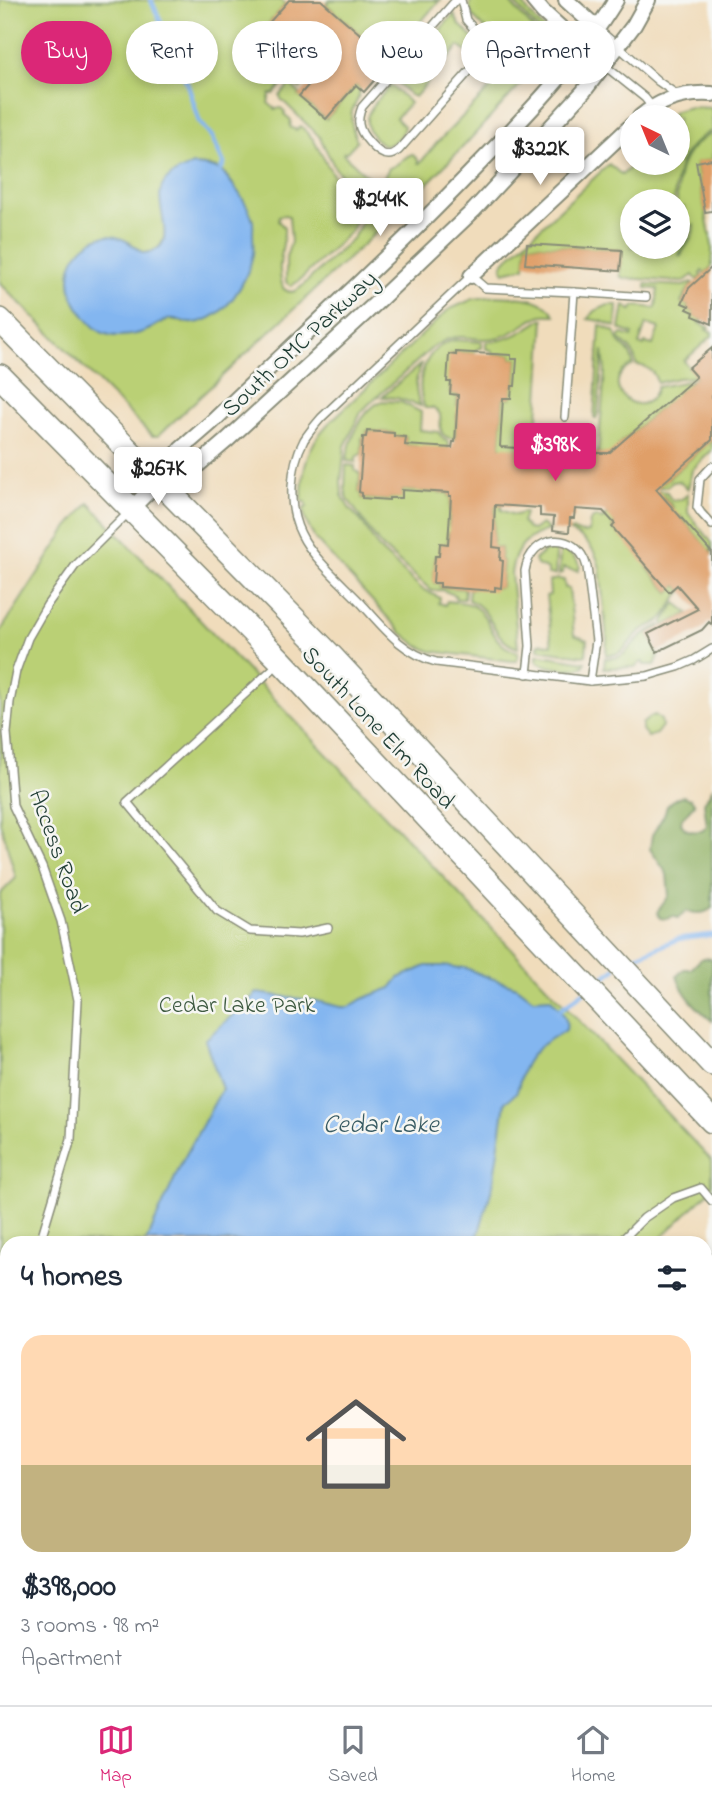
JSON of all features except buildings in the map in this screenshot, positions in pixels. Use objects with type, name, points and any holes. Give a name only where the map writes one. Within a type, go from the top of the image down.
[{"type":"main road","name":"South Lone Elm Road","points":[[0,320],[332,657],[712,1064]]},
{"type":"main road","name":"South Lone Elm Road","points":[[0,376],[281,661],[712,1121]]},
{"type":"street","points":[[533,0],[553,21]]},
{"type":"street","points":[[566,0],[589,21]]},
{"type":"street","name":"South OMC Parkway","points":[[603,21],[616,0]]},
{"type":"street","name":"South OMC Parkway","points":[[615,51],[648,0]]},
{"type":"street","name":"South OMC Parkway","points":[[131,509],[159,481],[181,449],[427,218],[553,84]]},
{"type":"street","name":"South OMC Parkway","points":[[159,481],[198,465],[373,306],[474,210],[589,84]]},
{"type":"street","points":[[658,105],[679,96],[712,94]]},
{"type":"street","points":[[471,276],[620,136]]},
{"type":"lane","points":[[458,0],[466,20],[484,40],[486,49],[399,150],[384,155],[361,133],[359,125],[362,107],[458,0]]},
{"type":"lane","points":[[615,44],[679,96]]},
{"type":"lane","points":[[615,74],[651,105]]},
{"type":"lane","points":[[646,297],[485,288],[471,276],[312,429],[304,440],[295,469],[293,510],[301,535],[315,553],[401,645],[423,659],[590,681],[647,676],[678,667],[712,649]]},
{"type":"lane","points":[[565,417],[574,292]]},
{"type":"lane","points":[[712,466],[700,478],[698,507],[712,525]]},
{"type":"lane","name":"Access Road","points":[[42,1236],[71,1139],[78,1000],[61,920],[42,867],[13,806],[8,733],[10,702],[16,671],[28,638],[47,605],[75,566],[131,509]]},
{"type":"lane","points":[[527,674],[530,646],[526,562],[545,542],[563,541],[578,549],[584,556],[587,567],[596,641],[590,681]]},
{"type":"lane","points":[[281,661],[127,802],[217,911],[250,931],[299,934],[328,928]]},
{"type":"lane","points":[[626,1236],[644,1218],[673,1198],[701,1188],[712,1201]]},
{"type":"green space","points":[[0,0],[281,0],[286,4],[271,21],[232,21],[232,84],[283,84],[274,94],[270,94],[268,103],[285,112],[291,120],[290,127],[296,130],[301,126],[313,139],[333,175],[349,191],[356,209],[356,219],[351,231],[291,286],[286,282],[286,258],[291,242],[289,217],[279,216],[278,221],[284,227],[281,279],[283,288],[291,292],[300,288],[353,238],[361,224],[362,210],[355,190],[335,168],[319,136],[281,99],[280,96],[290,84],[299,96],[326,119],[356,85],[359,88],[351,115],[357,141],[343,154],[376,184],[382,181],[389,168],[409,155],[412,154],[420,163],[494,84],[521,84],[415,196],[158,436],[152,436],[0,283]],"holes":[[[192,165],[221,170],[234,186],[253,219],[184,323],[171,320],[150,329],[131,243],[143,253],[160,246],[165,232],[160,196]]]},
{"type":"green space","points":[[330,0],[440,0],[421,21],[356,21],[356,31],[326,4]]},
{"type":"green space","points":[[471,0],[508,0],[526,21],[477,21],[470,8]]},
{"type":"green space","points":[[512,0],[519,0],[536,21],[530,21]]},
{"type":"green space","points":[[454,14],[461,26],[461,48],[459,46],[447,60],[447,22]]},
{"type":"green space","points":[[399,84],[426,84],[415,97]]},
{"type":"green space","points":[[390,86],[410,103],[396,118],[404,126],[402,133],[394,141],[384,145],[374,137],[367,123],[371,108]]},
{"type":"green space","points":[[690,107],[712,108],[712,130],[690,148]]},
{"type":"green space","points":[[712,133],[712,159],[696,163],[712,245],[712,267],[705,274],[702,271],[702,276],[697,280],[693,275],[683,282],[620,276],[621,259],[690,259],[694,225],[690,226],[690,189],[678,189],[679,175],[690,175],[690,151]]},
{"type":"green space","points":[[609,164],[620,175],[677,175],[675,189],[620,189],[620,250],[527,244],[525,267],[504,272],[503,265],[507,259]]},
{"type":"green space","points":[[693,283],[681,302],[691,307],[687,309],[697,313],[693,316],[703,320],[699,323],[709,327],[705,329],[712,332],[712,336],[684,361],[696,377],[657,383],[650,370],[636,365],[633,353],[619,339],[623,334],[632,337],[633,334],[620,329],[624,305],[632,310],[636,306],[656,308],[658,289],[646,288],[646,284],[684,286]],"holes":[[[646,324],[659,328],[653,345],[639,344]]]},
{"type":"green space","points":[[496,296],[536,301],[555,315],[539,316],[500,337],[451,338],[432,348],[361,412],[345,446],[341,481],[342,495],[349,508],[379,549],[422,589],[440,598],[439,603],[445,605],[447,601],[462,602],[475,607],[502,644],[518,652],[517,661],[430,651],[417,645],[402,633],[315,539],[304,512],[306,502],[302,499],[307,459],[315,441],[328,424],[448,310],[473,299]]},
{"type":"green space","points":[[608,305],[617,305],[616,327],[588,319],[595,311]]},
{"type":"green space","points":[[542,319],[536,449],[501,456],[501,446],[496,445],[500,443],[503,398],[511,398],[512,386],[515,386],[517,359],[511,359],[511,355],[494,354],[486,349],[486,342],[509,338]]},
{"type":"green space","points":[[600,325],[615,332],[630,353],[633,365],[622,373],[618,382],[619,391],[633,403],[642,404],[651,399],[657,387],[694,380],[678,393],[680,396],[669,401],[618,445],[618,456],[598,453],[605,371],[603,350],[596,419]]},
{"type":"green space","points":[[455,340],[482,342],[482,348],[473,353],[450,354],[450,394],[458,395],[457,406],[461,406],[457,414],[455,439],[442,434],[440,414],[433,408],[425,408],[421,377],[429,358],[436,350]]},
{"type":"green space","points":[[422,363],[416,384],[421,406],[397,398],[382,397]]},
{"type":"green space","points":[[382,401],[401,402],[421,412],[420,430],[438,432],[449,442],[449,448],[416,449],[416,446],[405,445],[406,437],[367,431],[366,437],[362,438],[362,453],[356,457],[356,462],[346,461],[350,444],[362,418]]},
{"type":"green space","points":[[712,440],[712,450],[692,470],[688,489],[679,481],[659,487],[660,480],[664,482]]},
{"type":"green space","points":[[346,465],[355,466],[355,470],[360,474],[359,492],[362,493],[362,498],[388,500],[402,497],[402,490],[449,493],[449,496],[454,497],[451,499],[449,525],[452,533],[448,533],[448,544],[440,544],[439,556],[435,556],[434,583],[440,583],[440,587],[465,589],[464,599],[456,599],[455,595],[442,590],[432,591],[381,546],[347,498]]},
{"type":"green space","points":[[659,491],[667,492],[674,500],[688,494],[688,513],[712,543],[712,553],[710,550],[707,552],[707,548],[682,518],[677,518],[670,510],[673,507],[663,496],[658,497]]},
{"type":"green space","points":[[495,502],[502,502],[501,510],[517,515],[525,513],[522,522],[528,529],[533,530],[541,524],[549,530],[541,532],[522,545],[513,565],[511,573],[518,648],[502,638],[483,610],[468,600],[469,589],[501,587],[501,548],[493,547]]},
{"type":"green space","name":"Cedar Lake Park","points":[[89,503],[712,1161],[712,1189],[663,1236],[0,1236],[0,894],[16,878],[0,822],[0,632],[68,527]]},
{"type":"green space","points":[[610,512],[615,524],[612,527],[650,564],[647,567],[669,592],[677,585],[682,591],[662,619],[642,630],[618,653],[606,655],[600,568],[586,542],[570,532],[589,532],[591,520],[596,517],[602,519]]},
{"type":"green space","points":[[555,549],[555,575],[548,574],[548,570],[537,565],[535,560],[543,552]]},
{"type":"green space","points":[[562,550],[577,561],[580,566],[578,571],[563,568],[559,575]]},
{"type":"green space","points":[[564,580],[565,588],[569,588],[574,635],[587,640],[586,655],[538,649],[538,645],[542,643],[552,645],[546,596],[550,595],[549,581]]},
{"type":"green space","points":[[676,603],[689,613],[664,626],[663,623]]},
{"type":"green space","points":[[660,625],[661,627],[648,634],[657,653],[655,665],[644,665],[643,662],[634,667],[604,668],[605,658],[625,653],[641,636]]},
{"type":"green space","points":[[537,655],[585,662],[584,666],[579,668],[555,668],[539,663]]},
{"type":"green space","points":[[655,715],[661,720],[662,726],[656,734],[648,737],[642,730],[642,724]]},
{"type":"green space","points":[[712,789],[712,908],[700,913],[687,911],[678,918],[660,918],[657,912],[669,896],[667,874],[650,849],[652,835],[667,806],[683,796],[695,804],[682,818],[681,823],[690,831],[702,831],[707,826],[704,803]]},
{"type":"green space","points":[[702,958],[712,959],[712,1021],[687,995],[677,976],[684,969],[691,969]]},
{"type":"water","points":[[193,165],[223,172],[241,196],[252,217],[253,254],[240,288],[225,307],[205,320],[191,323],[169,319],[145,331],[127,335],[115,336],[100,332],[78,307],[71,288],[71,270],[79,252],[103,236],[121,239],[143,253],[156,250],[165,235],[160,202],[164,183],[173,174]]},
{"type":"water","name":"Cedar Lake","points":[[426,966],[464,967],[517,987],[533,999],[550,998],[566,1020],[566,1030],[535,1051],[526,1063],[517,1091],[505,1102],[493,1185],[478,1236],[149,1236],[182,1162],[222,1089],[205,1040],[257,993],[349,1007],[391,988],[399,978]]},
{"type":"waterway","points":[[151,0],[187,83],[199,121],[212,137],[224,164],[221,170]]},
{"type":"waterway","points":[[625,961],[678,939],[712,935]]},
{"type":"waterway","points":[[592,986],[615,969]]},
{"type":"waterway","points":[[561,1009],[584,992]]}]
